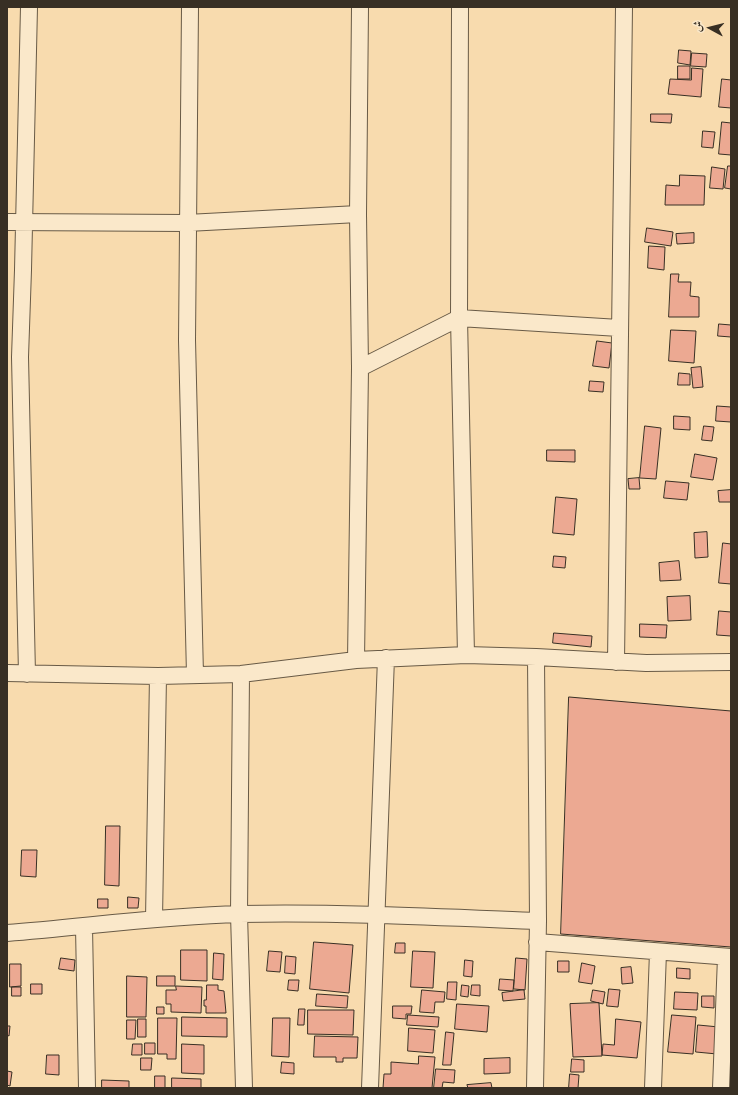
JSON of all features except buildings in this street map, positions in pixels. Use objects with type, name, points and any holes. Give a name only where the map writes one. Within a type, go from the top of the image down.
[{"type":"street","points":[[27,674],[20,365],[29,7]]},
{"type":"street","points":[[190,7],[187,348],[195,675]]},
{"type":"street","points":[[356,660],[360,368],[358,214],[360,7]]},
{"type":"street","points":[[460,7],[459,318],[466,654]]},
{"type":"street","points":[[616,662],[624,7]]},
{"type":"street","points":[[7,222],[187,223],[358,214]]},
{"type":"street","points":[[360,368],[459,318],[619,328]]},
{"type":"street","points":[[7,673],[158,676],[241,674],[356,660],[466,654],[536,656],[616,662],[731,662]]},
{"type":"street","points":[[535,1088],[538,921],[536,656]]},
{"type":"street","points":[[370,1088],[378,915],[386,658]]},
{"type":"street","points":[[241,674],[239,914],[244,1088]]},
{"type":"street","points":[[154,919],[158,676]]},
{"type":"street","points":[[7,933],[84,927],[154,919],[239,914],[378,915],[538,921]]},
{"type":"street","points":[[84,927],[87,1088]]},
{"type":"street","points":[[537,942],[729,957],[721,1088]]},
{"type":"street","points":[[653,1088],[658,952]]}]
